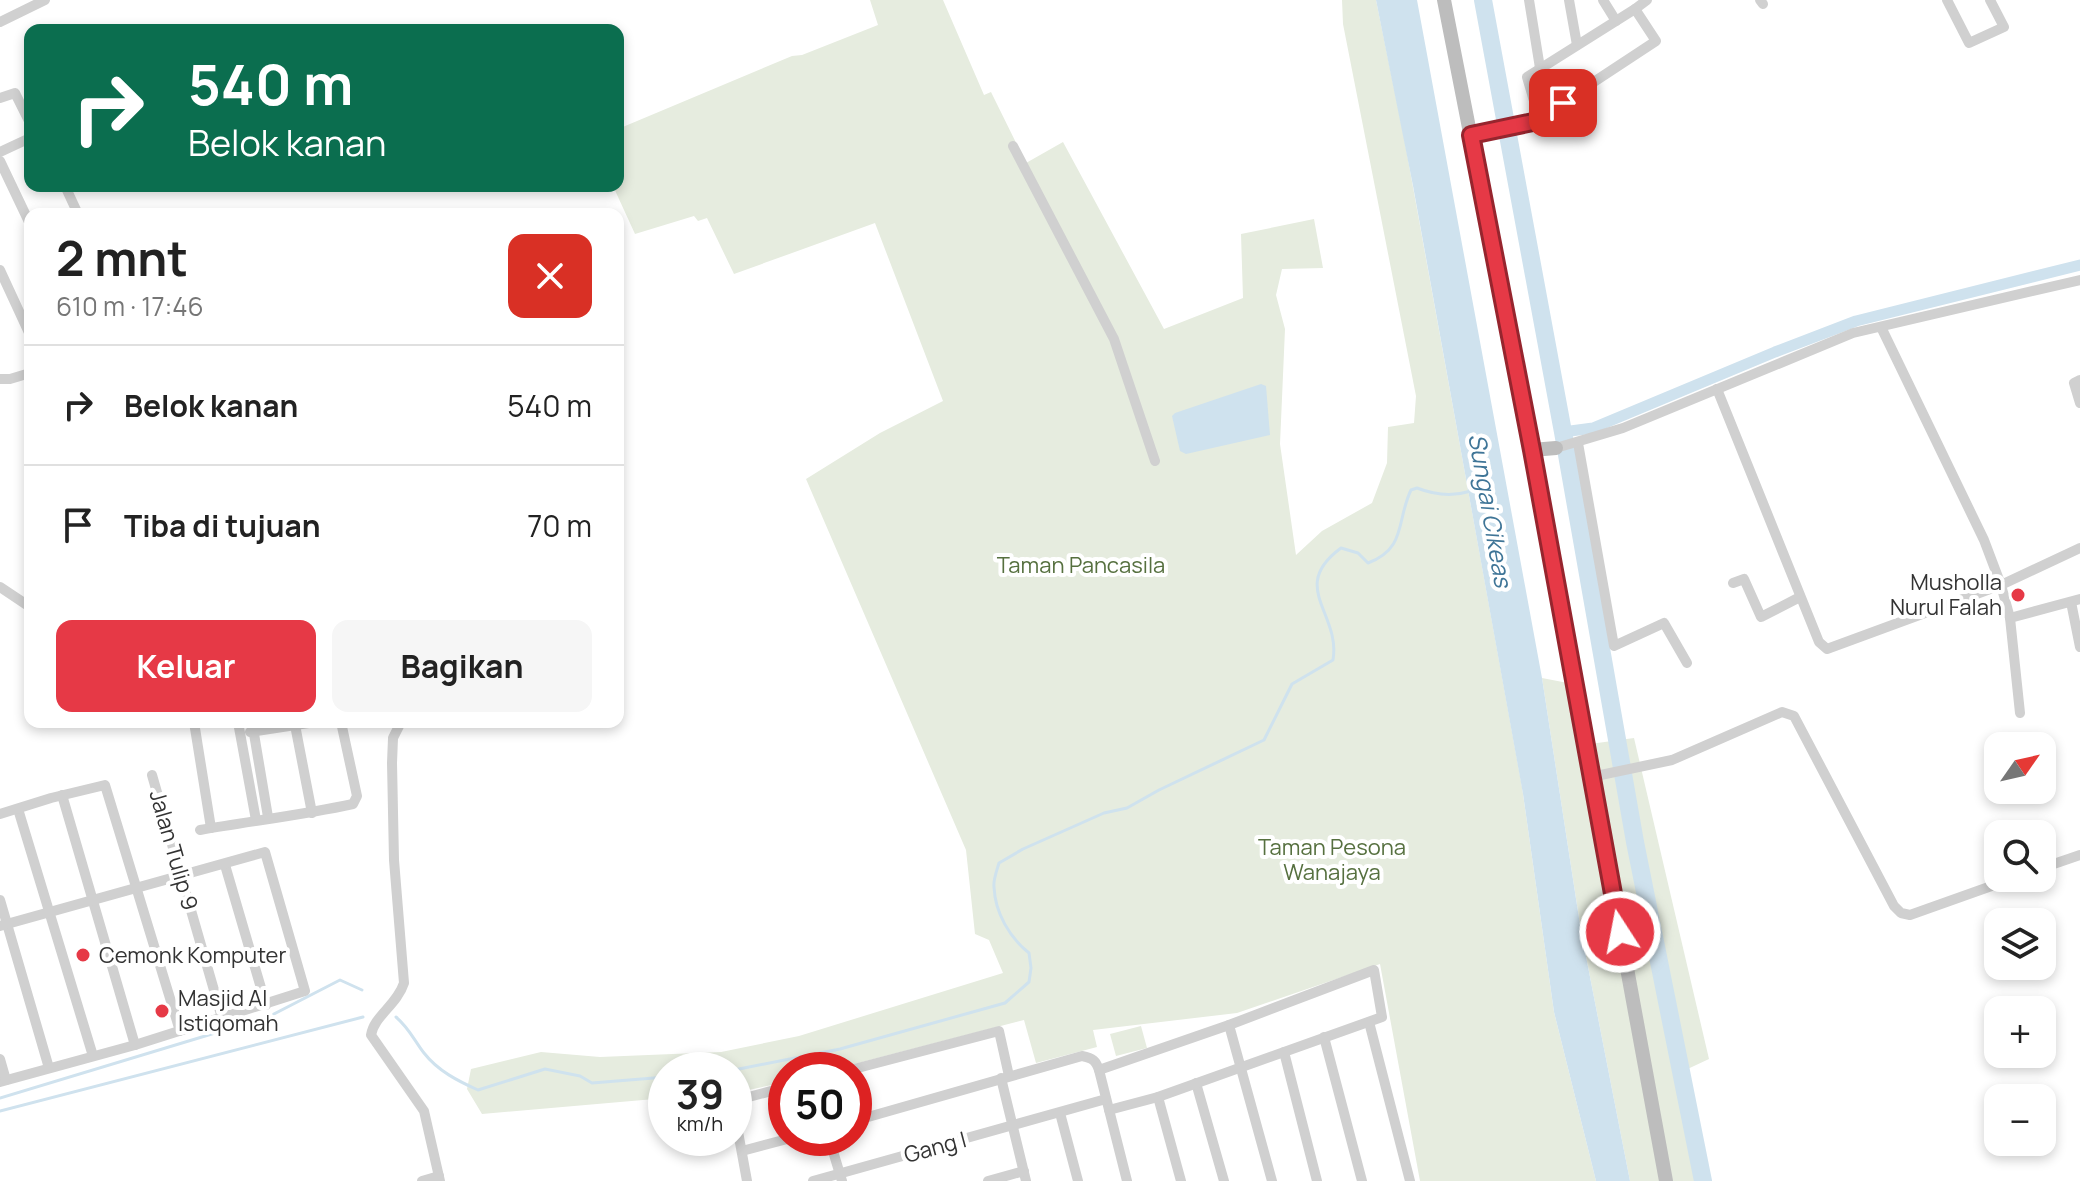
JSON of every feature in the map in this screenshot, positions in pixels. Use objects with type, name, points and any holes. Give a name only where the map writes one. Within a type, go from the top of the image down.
[{"type":"main road","points":[[1444,0],[1532,450],[1666,1181]]},
{"type":"main road","points":[[1532,450],[1556,448]]},
{"type":"street","points":[[0,22],[45,0]]},
{"type":"street","points":[[1529,0],[1540,68]]},
{"type":"street","points":[[1569,0],[1577,45]]},
{"type":"street","points":[[1603,0],[1616,21]]},
{"type":"street","points":[[1539,118],[1527,77],[1647,0]]},
{"type":"street","points":[[1947,0],[1969,43],[2004,27],[1990,0]]},
{"type":"street","points":[[1471,135],[1533,122],[1656,41],[1635,9]]},
{"type":"street","points":[[0,98],[15,93],[24,111]]},
{"type":"street","points":[[0,152],[24,141]]},
{"type":"street","points":[[1013,146],[1114,339],[1155,461]]},
{"type":"street","points":[[0,161],[24,211]]},
{"type":"street","points":[[0,270],[24,322]]},
{"type":"street","points":[[1556,448],[1623,428],[1853,333],[2080,280]]},
{"type":"street","points":[[1881,327],[1984,540],[2001,585],[2010,618],[2020,713]]},
{"type":"street","points":[[0,379],[24,375]]},
{"type":"street","points":[[2080,380],[2074,383],[2080,403]]},
{"type":"street","points":[[1717,389],[1819,642],[1827,649],[2001,585],[2080,548]]},
{"type":"street","points":[[1576,444],[1614,646],[1664,623],[1687,663]]},
{"type":"street","points":[[1733,583],[1744,579],[1761,617],[1800,597]]},
{"type":"street","points":[[0,587],[24,603]]},
{"type":"street","points":[[2010,618],[2075,600],[2080,647]]},
{"type":"street","points":[[1591,777],[1672,760],[1787,712],[1794,716],[1894,906],[1901,913],[1910,915],[1984,889]]},
{"type":"street","points":[[197,728],[205,829],[353,804],[357,801],[342,728]]},
{"type":"street","points":[[239,728],[256,820]]},
{"type":"street","points":[[253,728],[268,817]]},
{"type":"street","points":[[296,728],[312,813]]},
{"type":"street","points":[[398,728],[393,738],[392,763],[394,860],[404,976],[399,998],[374,1025],[371,1035],[417,1098],[427,1119],[440,1178],[422,1181]]},
{"type":"street","name":"Jalan Tulip 9","points":[[152,775],[222,1018]]},
{"type":"street","points":[[0,814],[102,784],[108,788],[180,1031]]},
{"type":"street","points":[[62,795],[135,1045]]},
{"type":"street","points":[[18,809],[93,1056]]},
{"type":"street","points":[[0,1059],[3,1081],[135,1045],[305,991],[265,852],[4,925]]},
{"type":"street","points":[[2056,863],[2080,855]]},
{"type":"street","points":[[225,865],[266,1005]]},
{"type":"street","points":[[0,900],[4,925],[49,1068]]},
{"type":"street","points":[[1099,1070],[1374,970],[1382,1017],[1369,1022],[1410,1181]]},
{"type":"street","name":"Gang I","points":[[813,1181],[841,1177],[1060,1113],[1158,1097],[1369,1022]]},
{"type":"street","points":[[1229,1025],[1272,1181]]},
{"type":"street","points":[[872,1064],[999,1031],[1011,1127],[1025,1176],[988,1181]]},
{"type":"street","points":[[1324,1037],[1362,1181]]},
{"type":"street","points":[[1284,1052],[1317,1181]]},
{"type":"street","points":[[872,1116],[1082,1056],[1094,1060],[1099,1070],[1127,1181]]},
{"type":"street","points":[[1196,1083],[1224,1181]]},
{"type":"street","points":[[1158,1097],[1181,1181]]},
{"type":"street","points":[[1060,1113],[1078,1181]]},
{"type":"street","points":[[743,1156],[747,1181]]},
{"type":"street","points":[[835,1156],[841,1177]]},
{"type":"green space","points":[[870,0],[943,0],[984,95],[991,92],[1026,163],[1063,142],[1164,329],[1243,298],[1241,234],[1314,219],[1323,268],[1282,269],[1276,295],[1285,329],[1280,444],[1296,555],[1322,531],[1372,503],[1387,463],[1388,427],[1414,423],[1416,396],[1343,24],[1342,0],[1376,0],[1403,132],[1522,787],[1554,1012],[1596,1181],[1420,1181],[1380,964],[1237,1013],[1093,1030],[1097,1047],[1036,1063],[1024,1020],[872,1059],[872,1052],[768,1052],[768,1086],[752,1089],[752,1052],[721,1052],[799,1036],[1003,973],[989,940],[975,934],[966,850],[806,479],[880,433],[943,401],[875,223],[734,274],[707,218],[698,221],[694,216],[635,234],[616,192],[624,192],[624,126],[792,56],[802,55],[878,25]]},
{"type":"green space","points":[[1542,678],[1573,684],[1590,744],[1634,738],[1709,1059],[1679,1073],[1698,1181],[1630,1181],[1581,931]]},
{"type":"green space","points":[[1141,1026],[1147,1048],[1116,1056],[1110,1034]]},
{"type":"green space","points":[[541,1052],[600,1057],[648,1055],[648,1100],[482,1114],[467,1089],[471,1069]]},
{"type":"water","name":"Sungai Cikeas","points":[[1376,0],[1417,0],[1542,678],[1581,931],[1630,1181],[1596,1181],[1554,1012],[1523,794],[1413,186]]},
{"type":"water","points":[[1261,384],[1266,386],[1270,435],[1186,454],[1180,451],[1172,416],[1175,413]]},
{"type":"waterway","points":[[1483,0],[1635,842],[1703,1181]]},
{"type":"waterway","points":[[1563,432],[1593,428],[1856,321],[2080,265]]},
{"type":"waterway","name":"Sungai Cikeas","points":[[752,1066],[840,1049],[1005,1003],[1029,982],[1031,968],[1029,953],[1010,932],[997,906],[994,884],[999,863],[1104,813],[1127,808],[1264,740],[1292,684],[1333,660],[1330,628],[1317,588],[1326,562],[1341,548],[1358,553],[1368,563],[1389,550],[1395,541],[1411,490],[1417,488],[1450,495],[1471,491]]},
{"type":"waterway","points":[[0,1098],[268,1017],[340,980],[362,990]]},
{"type":"waterway","points":[[0,1111],[363,1017]]},
{"type":"waterway","points":[[396,1017],[436,1065],[478,1090],[545,1069],[580,1076],[592,1083],[648,1078]]},
{"type":"place","name":"Musholla Nurul Falah","points":[[2018,595]]},
{"type":"place","name":"Cemonk Komputer","points":[[83,955]]},
{"type":"place","name":"Masjid Al Istiqomah","points":[[162,1011]]},
{"type":"route","points":[[1563,103],[1533,122],[1471,135],[1620,932]]},
{"type":"park label","name":"Taman Pancasila","points":[[1081,565]]},
{"type":"park label","name":"Taman Pesona Wanajaya","points":[[1332,860]]}]
